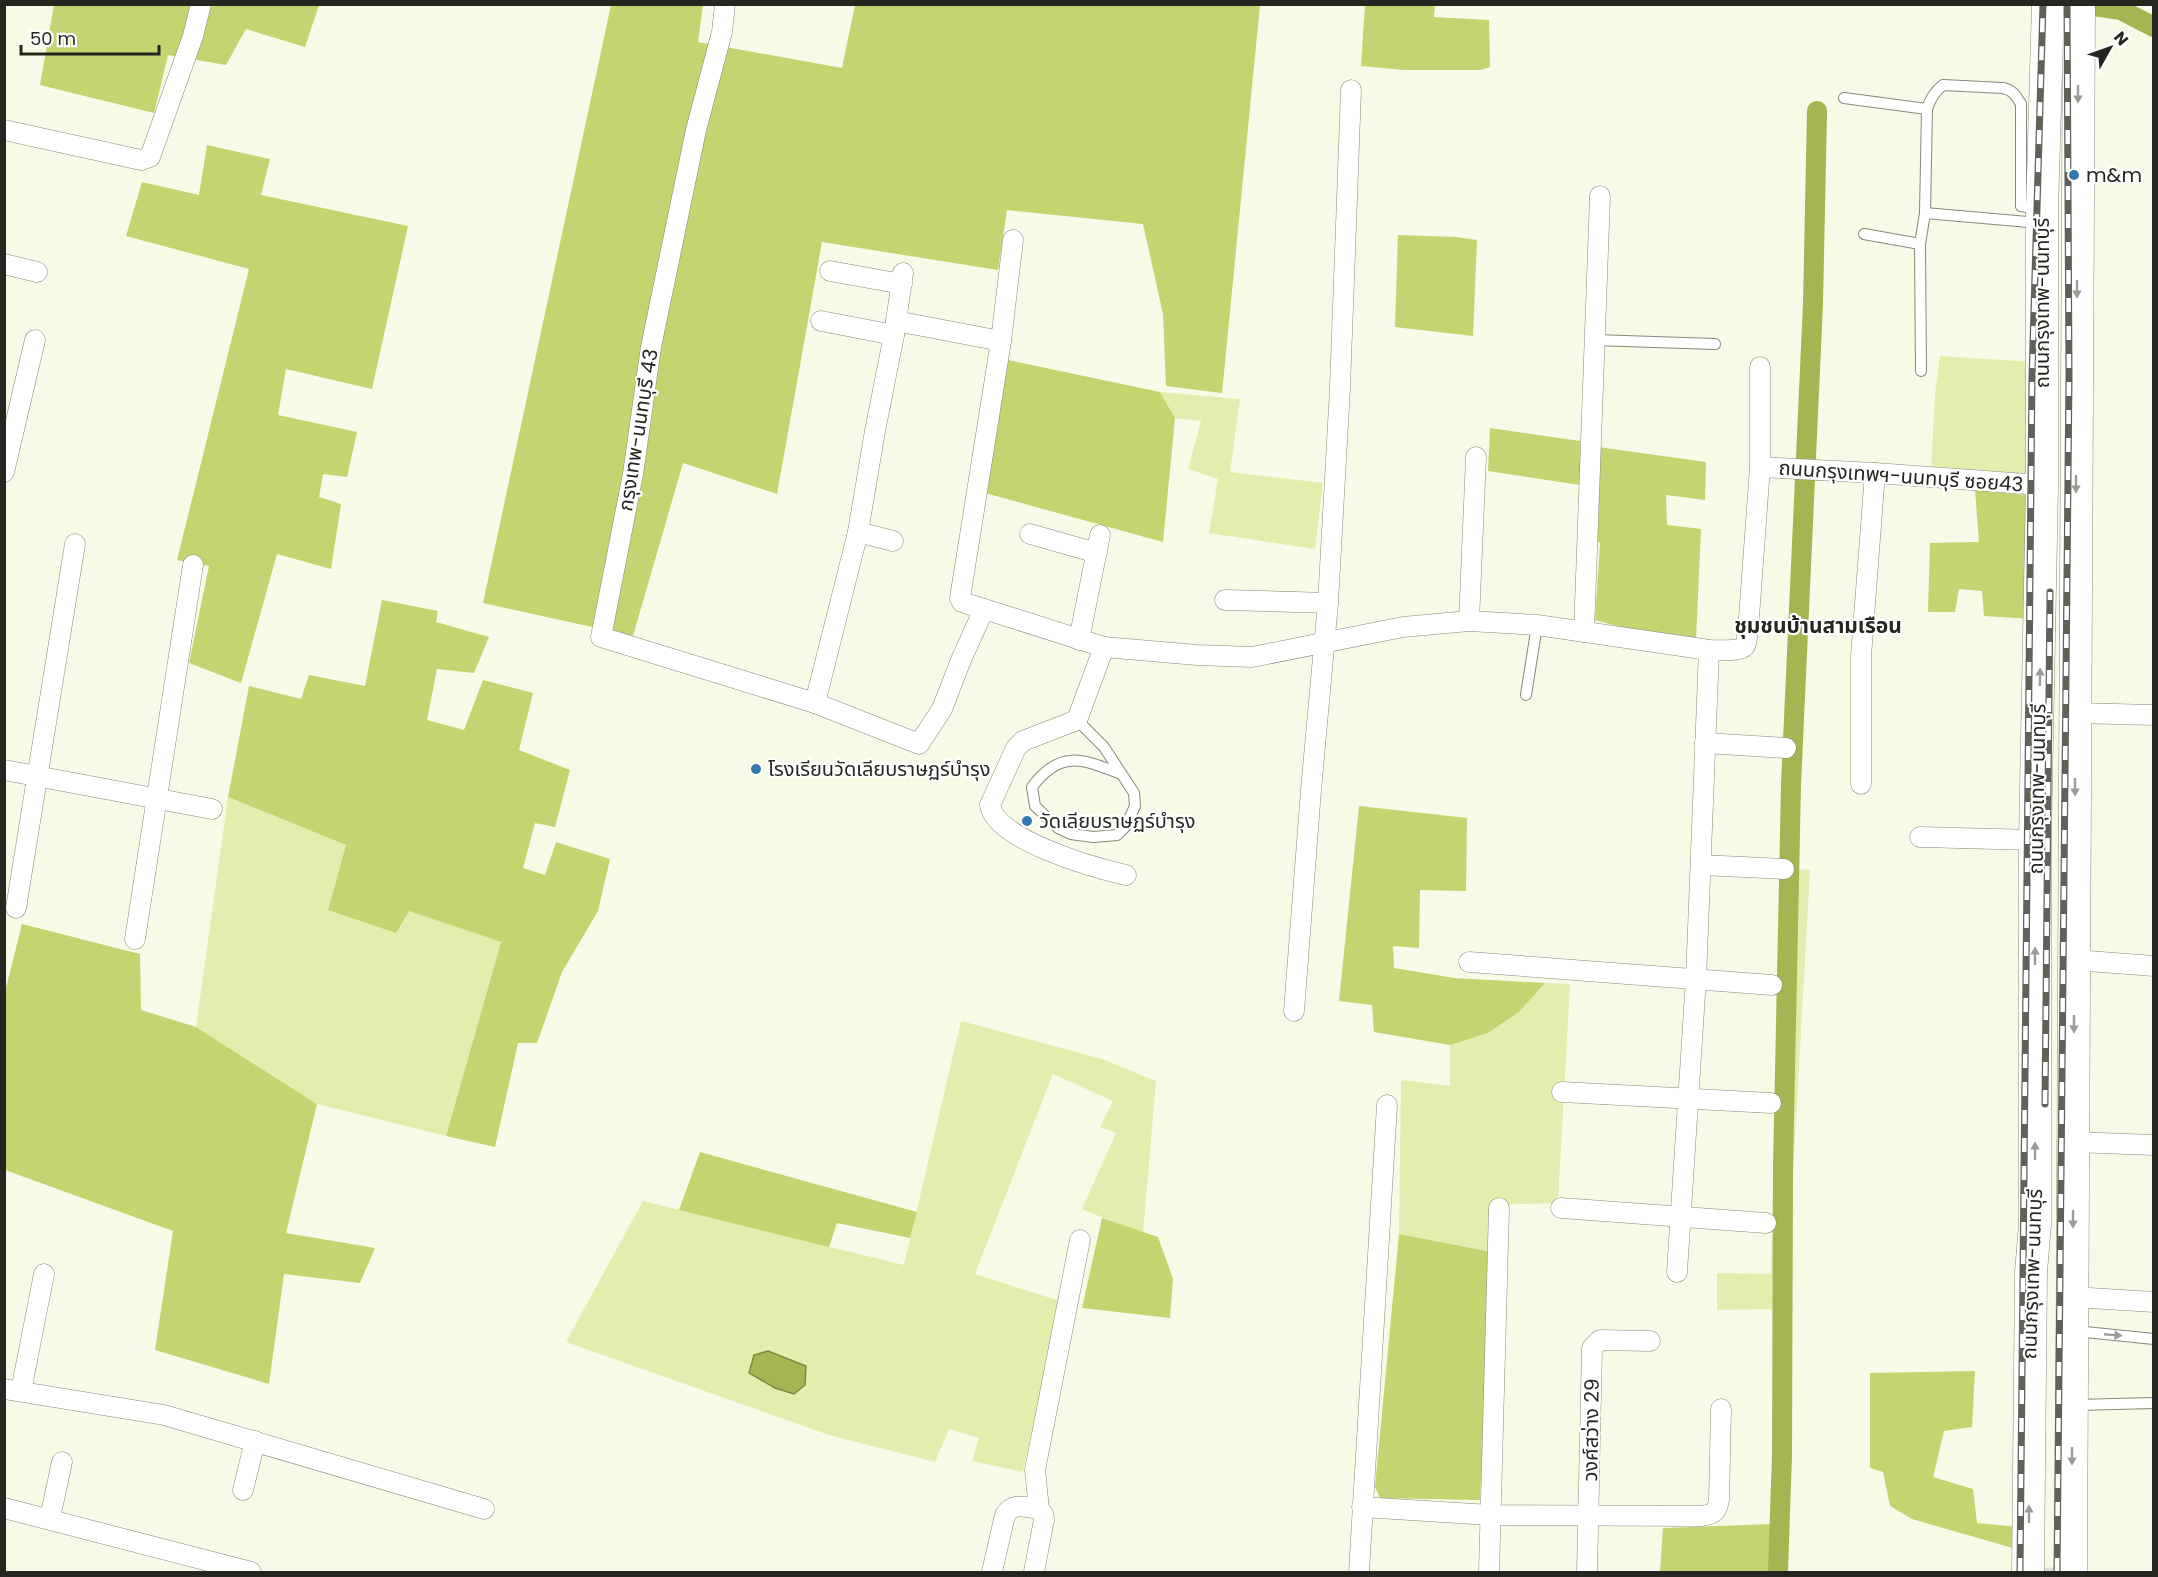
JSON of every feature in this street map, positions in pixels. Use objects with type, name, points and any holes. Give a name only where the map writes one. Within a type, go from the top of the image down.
[{"type":"main road","name":"ถนนกรุงเทพ-นนทบุรี","points":[[2028,1572],[2031,1272],[2035,1224],[2036,840],[2042,485],[2042,217],[2048,4]]},
{"type":"main road","name":"ถนนกรุงเทพ-นนทบุรี","points":[[2071,1572],[2079,4]]},
{"type":"main road","points":[[2039,727],[2075,721]]},
{"type":"main road","points":[[2030,1371],[2072,1391]]},
{"type":"street","points":[[4,129],[141,160],[150,157],[193,36],[201,4]]},
{"type":"street","name":"กรุงเทพ-นนทบุรี 43","points":[[725,4],[722,32],[696,130],[651,347],[633,474],[601,637],[815,703]]},
{"type":"street","points":[[1294,1011],[1328,603],[1340,388],[1352,90]]},
{"type":"street","points":[[1584,632],[1600,196]]},
{"type":"street","points":[[1013,240],[1001,341],[960,596],[962,602],[1104,646],[1197,655],[1252,657],[1403,627],[1469,621],[1537,625],[1709,650],[1743,648],[1746,645],[1760,467],[1760,367]]},
{"type":"street","points":[[4,264],[37,272]]},
{"type":"street","points":[[830,271],[902,279],[858,532],[815,703],[919,744],[942,709],[984,609]]},
{"type":"street","points":[[820,321],[1001,341]]},
{"type":"street","points":[[4,472],[35,340]]},
{"type":"street","points":[[1469,621],[1476,457]]},
{"type":"street","name":"ถนนกรุงเทพฯ-นนทบุรี ซอย43","points":[[1760,467],[2042,485]]},
{"type":"street","points":[[1861,784],[1861,656],[1875,473]]},
{"type":"street","points":[[858,532],[893,542]]},
{"type":"street","points":[[1030,534],[1098,544],[1079,640]]},
{"type":"street","points":[[16,908],[75,544]]},
{"type":"street","points":[[135,939],[193,565]]},
{"type":"street","points":[[1225,600],[1328,603]]},
{"type":"street","points":[[1104,646],[1077,720],[1023,741],[1016,748],[990,806],[995,820],[1055,854],[1126,875]]},
{"type":"street","points":[[1677,1272],[1696,979],[1709,650]]},
{"type":"street","points":[[2075,721],[2154,715]]},
{"type":"street","points":[[1705,743],[1786,748]]},
{"type":"street","points":[[4,770],[212,809]]},
{"type":"street","points":[[1920,837],[2036,840]]},
{"type":"street","points":[[1701,865],[1784,869]]},
{"type":"street","points":[[2074,960],[2154,966]]},
{"type":"street","points":[[1469,962],[1772,985]]},
{"type":"street","points":[[1562,1092],[1772,1103]]},
{"type":"street","points":[[1359,1572],[1386,1105]]},
{"type":"street","points":[[2073,1142],[2154,1145]]},
{"type":"street","points":[[1489,1572],[1499,1208]]},
{"type":"street","points":[[1561,1208],[1766,1223]]},
{"type":"street","points":[[1034,1572],[1044,1520],[1039,1509],[1035,1470],[1080,1240]]},
{"type":"street","points":[[44,1274],[13,1390],[164,1415],[484,1509]]},
{"type":"street","points":[[2073,1298],[2154,1302]]},
{"type":"street","name":"วงศ์สว่าง 29","points":[[1587,1572],[1592,1348],[1600,1341],[1650,1341]]},
{"type":"street","points":[[1362,1507],[1490,1515],[1702,1516],[1716,1512],[1719,1500],[1721,1409]]},
{"type":"street","points":[[243,1490],[255,1441]]},
{"type":"street","points":[[50,1518],[62,1462]]},
{"type":"street","points":[[992,1572],[1005,1515],[1010,1507],[1039,1509]]},
{"type":"street","points":[[4,1508],[50,1518],[251,1572]]},
{"type":"lane","points":[[1921,371],[1920,244],[1925,213],[1927,110],[1930,99],[1943,85],[2003,88],[2013,93],[2021,104],[2020,206],[2042,217]]},
{"type":"lane","points":[[1844,98],[1927,110]]},
{"type":"lane","points":[[1925,213],[2042,217]]},
{"type":"lane","points":[[1864,234],[1920,244]]},
{"type":"lane","points":[[1594,339],[1715,344]]},
{"type":"lane","points":[[1526,695],[1537,625]]},
{"type":"lane","points":[[1077,720],[1104,747],[1134,793],[1135,806],[1129,821],[1117,835],[1093,837],[1071,834],[1058,828],[1035,806],[1032,787],[1040,777],[1056,765],[1066,761],[1087,760],[1121,774]]},
{"type":"lane","points":[[2072,1331],[2154,1339]]},
{"type":"lane","points":[[2072,1391],[2154,1403]]},
{"type":"shaded area","points":[[54,5],[319,5],[305,47],[246,29],[226,65],[168,55],[154,113],[40,85]]},
{"type":"shaded area","points":[[611,5],[703,5],[698,42],[842,68],[855,5],[1260,5],[1222,393],[1166,386],[1163,314],[1143,224],[1007,210],[998,270],[822,242],[777,494],[683,463],[633,636],[483,603]]},
{"type":"shaded area","points":[[1365,5],[1435,5],[1434,17],[1489,20],[1490,67],[1480,70],[1404,70],[1361,66]]},
{"type":"shaded area","points":[[207,145],[270,159],[261,195],[408,226],[372,389],[286,369],[278,415],[357,432],[347,477],[323,474],[319,497],[341,504],[331,569],[277,554],[241,683],[189,663],[209,566],[177,560],[249,269],[126,236],[142,182],[199,195]]},
{"type":"shaded area","points":[[1398,235],[1477,240],[1473,336],[1395,327]]},
{"type":"shaded area","points":[[1940,356],[2036,362],[2034,479],[1931,469],[1935,394]]},
{"type":"shaded area","points":[[1008,360],[1160,392],[1175,418],[1163,542],[985,493]]},
{"type":"shaded area","points":[[1160,392],[1240,399],[1230,472],[1323,483],[1315,549],[1209,533],[1218,479],[1188,469],[1201,421],[1175,418]]},
{"type":"shaded area","points":[[1490,428],[1580,441],[1580,485],[1488,471]]},
{"type":"shaded area","points":[[1598,447],[1706,462],[1705,500],[1666,495],[1667,525],[1701,529],[1696,639],[1646,634],[1595,620],[1600,543],[1592,538]]},
{"type":"shaded area","points":[[1975,490],[2037,496],[2032,619],[1984,616],[1982,591],[1959,589],[1955,612],[1928,612],[1930,543],[1979,542]]},
{"type":"shaded area","points":[[382,600],[438,611],[436,622],[489,637],[474,673],[437,669],[427,720],[464,730],[483,680],[533,693],[519,750],[570,770],[555,827],[535,823],[523,868],[545,875],[556,842],[610,859],[598,911],[562,972],[537,1043],[518,1043],[495,1147],[446,1136],[501,942],[409,911],[396,933],[328,910],[346,845],[228,797],[249,686],[301,699],[309,675],[365,686]]},
{"type":"shaded area","points":[[228,797],[346,845],[328,910],[409,911],[501,942],[446,1136],[317,1104],[196,1027]]},
{"type":"shaded area","points":[[1359,806],[1467,818],[1466,891],[1420,890],[1419,948],[1393,946],[1394,968],[1454,978],[1545,983],[1519,1012],[1488,1033],[1450,1045],[1374,1032],[1372,1005],[1339,1001]]},
{"type":"shaded area","points":[[1797,869],[1810,870],[1793,1175],[1787,1572],[1770,1572],[1774,1515],[1777,1309],[1717,1310],[1717,1273],[1771,1274],[1781,881]]},
{"type":"shaded area","points":[[22,924],[140,954],[141,1010],[196,1027],[317,1104],[286,1233],[375,1248],[360,1283],[284,1274],[269,1384],[155,1350],[173,1231],[5,1170],[5,992]]},
{"type":"shaded area","points":[[1545,983],[1570,984],[1558,1203],[1493,1205],[1492,1252],[1399,1234],[1401,1080],[1450,1086],[1450,1045],[1488,1033],[1519,1012]]},
{"type":"shaded area","points":[[961,1021],[1102,1059],[1156,1081],[1143,1234],[1082,1209],[1116,1133],[1100,1127],[1113,1101],[1053,1074],[975,1274],[1060,1301],[1023,1472],[972,1461],[979,1438],[949,1429],[935,1462],[829,1435],[566,1342],[643,1201],[904,1265]]},
{"type":"shaded area","points":[[700,1152],[917,1212],[910,1238],[837,1223],[829,1247],[679,1210]]},
{"type":"shaded area","points":[[1102,1218],[1158,1237],[1173,1279],[1170,1318],[1082,1308]]},
{"type":"shaded area","points":[[1399,1234],[1492,1252],[1480,1500],[1380,1498],[1375,1487]]},
{"type":"shaded area","points":[[768,1351],[806,1366],[805,1385],[794,1394],[775,1388],[749,1373],[754,1355]]},
{"type":"shaded area","points":[[1975,1371],[1972,1427],[1944,1431],[1933,1477],[1973,1489],[1977,1523],[2017,1527],[2016,1549],[1912,1519],[1890,1506],[1883,1472],[1870,1468],[1870,1373]]},
{"type":"shaded area","points":[[1773,1524],[1770,1572],[1660,1572],[1663,1528]]},
{"type":"building","points":[[2012,1567],[2068,1568],[2068,1572],[2012,1572]]},
{"type":"waterway","points":[[2081,4],[2121,10],[2154,27]]},
{"type":"waterway","points":[[1778,1572],[1782,1455],[1783,1167],[1791,784],[1813,304],[1817,111]]},
{"type":"railway","points":[[2020,1572],[2032,377],[2043,4]]},
{"type":"railway","points":[[2057,1572],[2069,377],[2067,4]]},
{"type":"railway","points":[[2045,1104],[2050,592]]},
{"type":"place","name":"m&m","points":[[2074,175]]},
{"type":"place","name":"โรงเรียนวัดเลียบราษฏร์บำรุง","points":[[756,769]]},
{"type":"place","name":"วัดเลียบราษฏร์บำรุง","points":[[1027,821]]},
{"type":"district","name":"ชุมชนบ้านสามเรือน","points":[[1818,625]]}]
